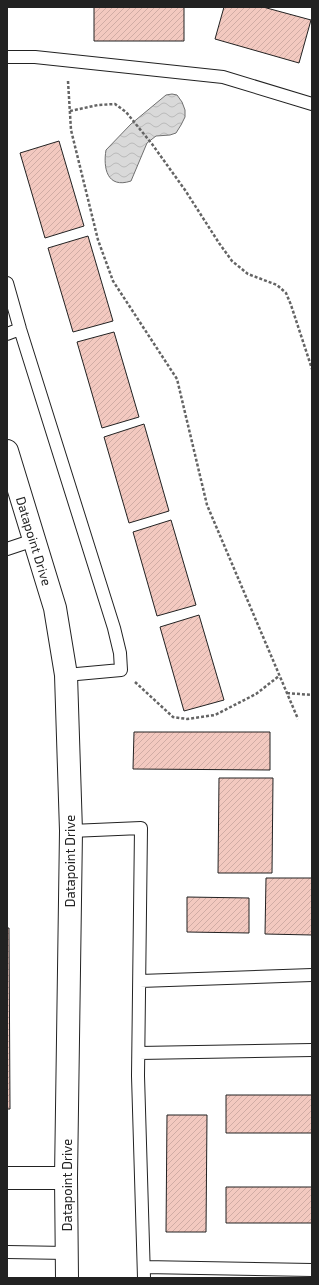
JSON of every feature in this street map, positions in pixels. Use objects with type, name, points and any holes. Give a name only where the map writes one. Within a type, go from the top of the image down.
[{"type":"street","name":"Datapoint Drive","points":[[7,452],[55,608],[66,675],[71,831],[66,1178],[67,1278]]},
{"type":"street","points":[[7,1178],[66,1178]]},
{"type":"lane","points":[[7,57],[67,60],[223,76],[312,104]]},
{"type":"lane","points":[[7,283],[20,329],[114,628],[120,653],[121,670],[66,675]]},
{"type":"lane","points":[[7,334],[20,329]]},
{"type":"lane","points":[[7,549],[34,540]]},
{"type":"lane","points":[[71,831],[141,828],[139,1053],[144,1272],[305,1272]]},
{"type":"lane","points":[[140,981],[312,975]]},
{"type":"lane","points":[[139,1053],[312,1050]]},
{"type":"lane","points":[[7,1252],[67,1253]]},
{"type":"path","points":[[67,60],[71,130],[98,240],[114,281],[178,379],[206,505],[298,719]]},
{"type":"path","points":[[70,111],[98,105],[115,104],[132,119],[186,190],[219,244],[232,261],[248,274],[277,285],[286,293],[312,369]]},
{"type":"path","points":[[121,670],[159,702],[173,717],[187,719],[215,715],[256,694],[279,676]]},
{"type":"path","points":[[287,693],[312,695]]},
{"type":"water","points":[[166,95],[177,95],[185,110],[185,117],[176,133],[156,136],[147,143],[131,181],[123,183],[112,179],[106,170],[106,150],[131,124]]},
{"type":"building","points":[[94,7],[184,7],[184,41],[94,41]]},
{"type":"building","points":[[224,7],[263,7],[311,20],[299,63],[215,39]]},
{"type":"building","points":[[59,141],[84,226],[45,238],[20,153]]},
{"type":"building","points":[[88,236],[113,321],[73,332],[48,248]]},
{"type":"building","points":[[114,332],[139,417],[102,428],[77,342]]},
{"type":"building","points":[[144,424],[169,511],[129,523],[104,437]]},
{"type":"building","points":[[171,520],[196,605],[157,616],[133,532]]},
{"type":"building","points":[[199,615],[224,700],[184,711],[160,627]]},
{"type":"building","points":[[134,732],[270,732],[270,770],[133,769]]},
{"type":"building","points":[[219,778],[273,778],[272,873],[218,873]]},
{"type":"building","points":[[266,878],[312,878],[312,935],[265,934]]},
{"type":"building","points":[[187,897],[249,898],[249,933],[187,932]]},
{"type":"building","points":[[7,928],[9,928],[10,1109],[7,1109]]},
{"type":"building","points":[[226,1095],[312,1095],[312,1133],[226,1133]]},
{"type":"building","points":[[167,1115],[207,1115],[206,1232],[166,1232]]},
{"type":"building","points":[[226,1187],[312,1187],[312,1223],[226,1223]]}]
